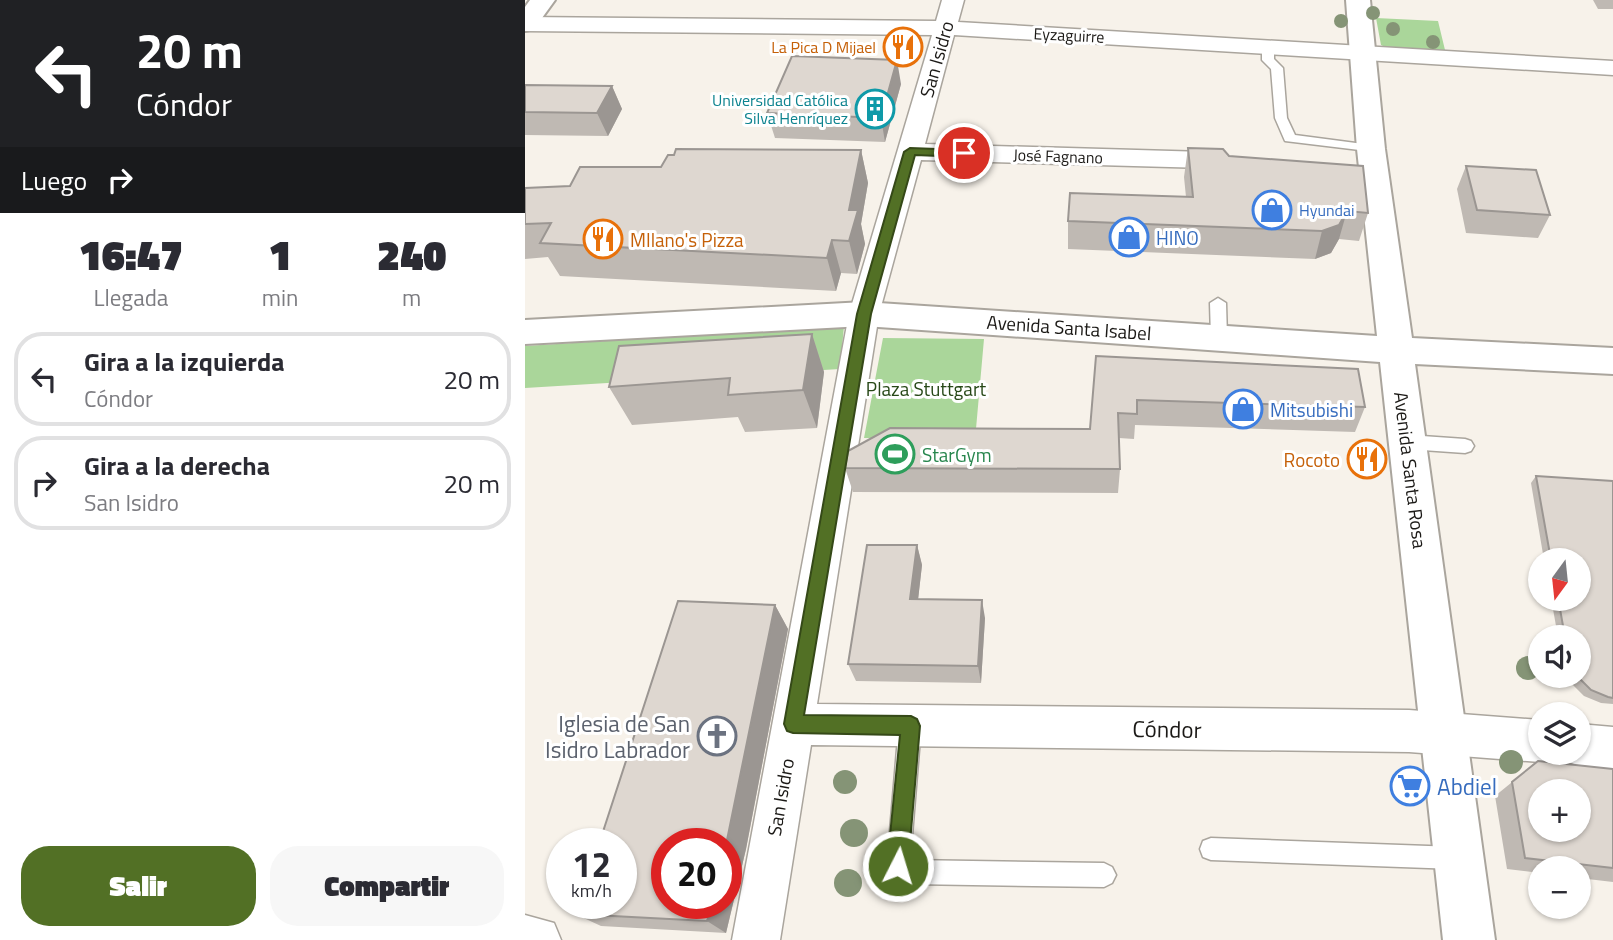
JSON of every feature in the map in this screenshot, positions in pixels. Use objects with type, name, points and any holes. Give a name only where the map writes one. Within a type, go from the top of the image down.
[{"type":"main road","points":[[525,24],[543,0]]},
{"type":"main road","name":"Avenida Santa Rosa","points":[[1357,0],[1371,149],[1469,940]]},
{"type":"main road","name":"Avenida Santa Isabel","points":[[525,332],[864,314],[1397,350],[1613,361]]},
{"type":"street","name":"San Isidro","points":[[756,940],[864,314],[953,0]]},
{"type":"street","name":"Eyzaguirre","points":[[525,24],[946,28],[1613,68]]},
{"type":"street","name":"José Fagnano","points":[[910,152],[1206,160]]},
{"type":"street","name":"Cóndor","points":[[793,724],[1444,732],[1528,740]]},
{"type":"street","points":[[1591,746],[1613,748]]},
{"type":"street","points":[[525,939],[537,940]]},
{"type":"lane","points":[[1268,47],[1268,60],[1277,68],[1281,118],[1290,138],[1371,149]]},
{"type":"lane","points":[[1218,303],[1219,338]]},
{"type":"lane","points":[[1408,442],[1465,446]]},
{"type":"lane","points":[[911,726],[898,866],[911,872],[1104,876]]},
{"type":"lane","points":[[1211,849],[1459,858]]},
{"type":"green space","points":[[1376,18],[1438,21],[1445,50],[1385,47],[1381,45]]},
{"type":"green space","points":[[844,326],[840,369],[525,388],[525,346]]},
{"type":"green space","name":"Plaza Stuttgart","points":[[883,338],[984,339],[975,440],[864,438]]},
{"type":"building","points":[[792,56],[897,60],[881,118],[767,113]]},
{"type":"building","points":[[525,85],[612,86],[597,113],[525,112]]},
{"type":"building","points":[[1188,148],[1223,149],[1229,156],[1363,166],[1368,213],[1347,211],[1339,225],[1322,231],[1068,221],[1070,193],[1193,197]]},
{"type":"building","points":[[676,149],[861,150],[849,210],[858,210],[849,241],[832,240],[827,258],[540,243],[551,223],[525,224],[525,188],[570,186],[580,167],[661,167],[668,155],[674,155]]},
{"type":"building","points":[[1466,166],[1536,170],[1550,215],[1477,210]]},
{"type":"building","points":[[812,334],[803,390],[728,395],[730,378],[609,387],[619,346]]},
{"type":"building","points":[[1096,356],[1358,369],[1365,407],[1137,400],[1137,414],[1118,413],[1120,469],[845,468],[848,451],[890,428],[1090,429]]},
{"type":"building","points":[[1536,476],[1613,481],[1613,698],[1589,688],[1591,625],[1563,625],[1560,611],[1591,611],[1591,548],[1549,548]]},
{"type":"building","points":[[867,545],[917,545],[910,599],[982,600],[978,666],[848,664]]},
{"type":"building","name":"Iglesia de San Isidro Labrador","points":[[678,601],[775,605],[729,828],[651,828],[651,918],[637,917],[637,828],[604,828]]},
{"type":"building","points":[[1533,765],[1576,765],[1613,769],[1613,868],[1591,866],[1591,856],[1525,858],[1512,782]]},
{"type":"building","name":"Iglesia de San Isidro Labrador","points":[[669,919],[708,919],[707,921]]},
{"type":"place","name":"La Pica D Mijael","points":[[903,47]]},
{"type":"place","name":"Universidad Católica Silva Henríquez","points":[[875,109]]},
{"type":"place","name":"Hyundai","points":[[1272,210]]},
{"type":"place","name":"HINO","points":[[1129,237]]},
{"type":"place","name":"MIlano's Pizza","points":[[603,239]]},
{"type":"place","name":"Mitsubishi","points":[[1243,409]]},
{"type":"place","name":"StarGym","points":[[895,454]]},
{"type":"place","name":"Rocoto","points":[[1367,459]]},
{"type":"place","name":"Iglesia de San Isidro Labrador","points":[[717,736]]},
{"type":"place","name":"Abdiel","points":[[1410,786]]},
{"type":"route","points":[[898,866],[911,726],[793,724],[864,314],[910,152],[964,153]]}]
